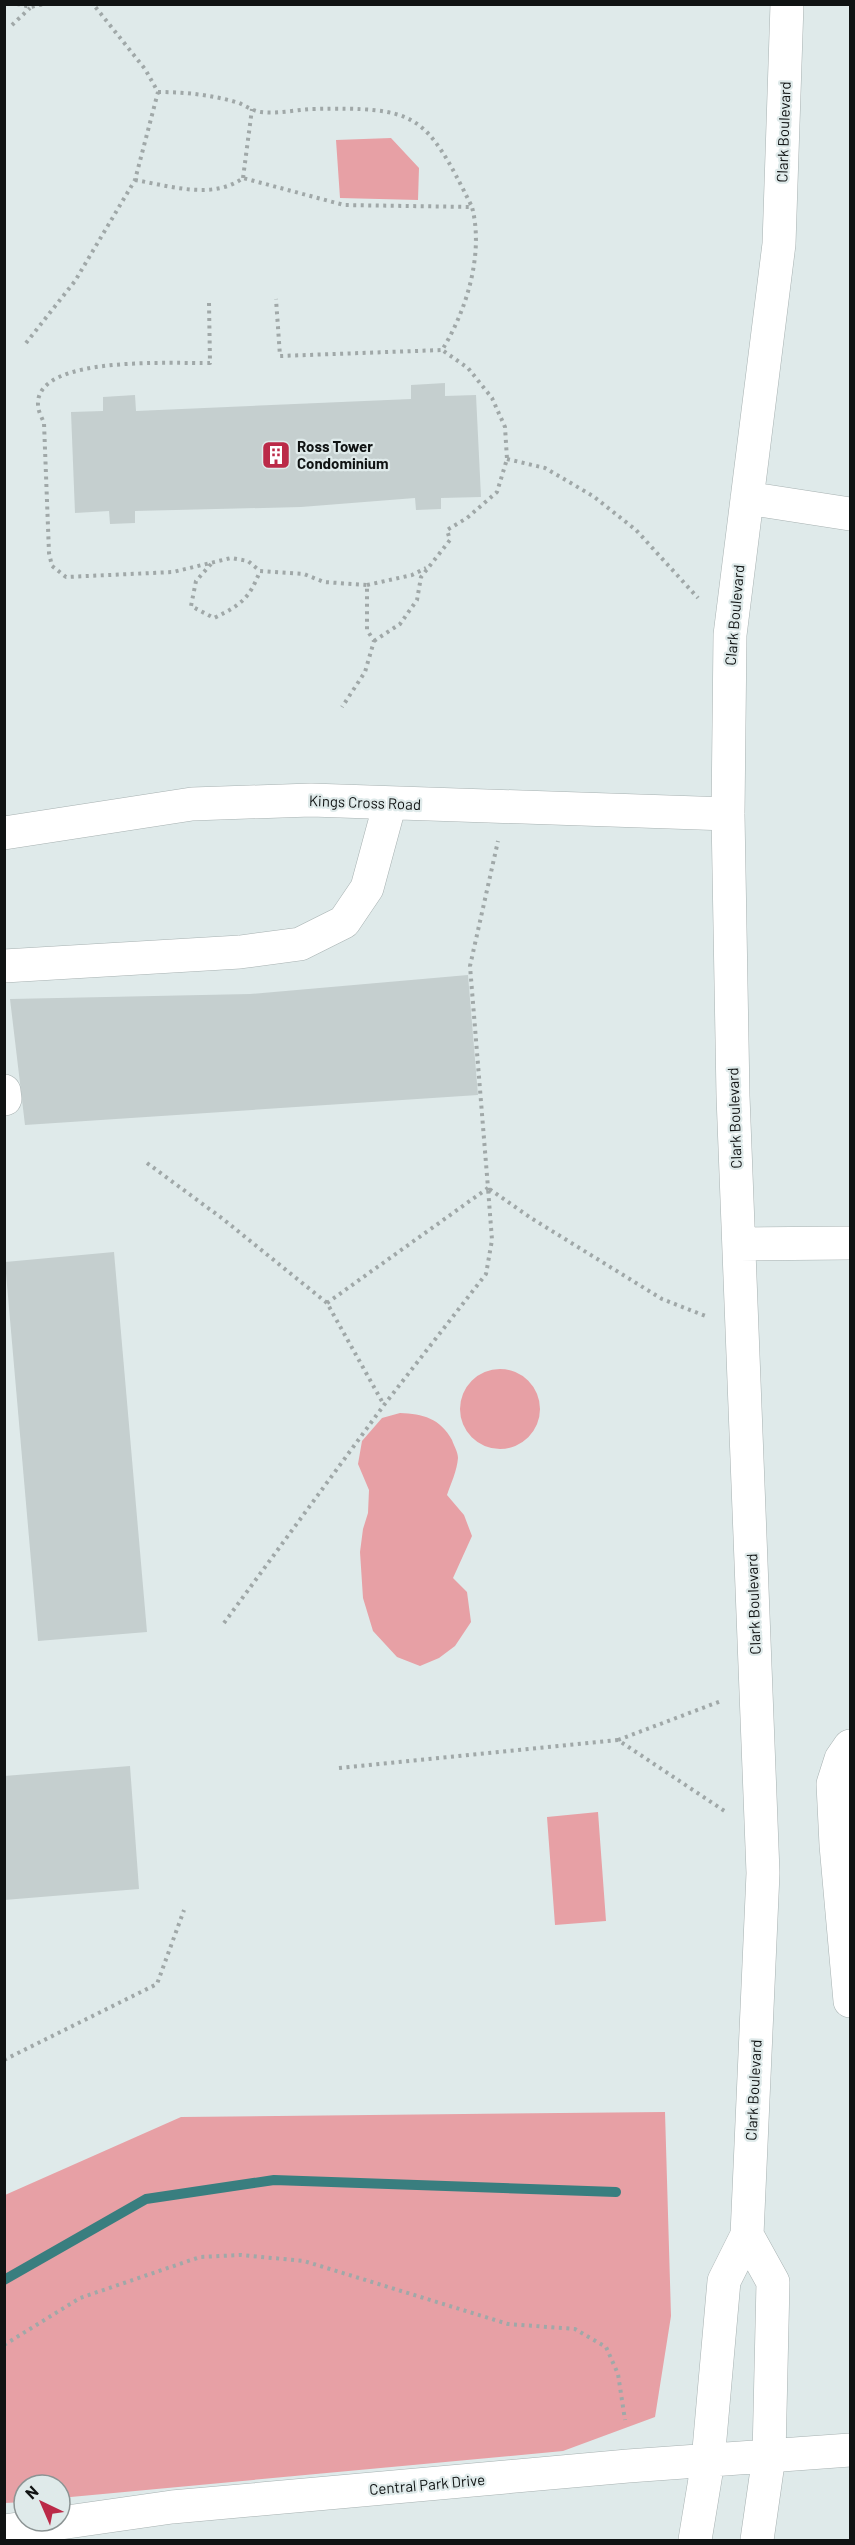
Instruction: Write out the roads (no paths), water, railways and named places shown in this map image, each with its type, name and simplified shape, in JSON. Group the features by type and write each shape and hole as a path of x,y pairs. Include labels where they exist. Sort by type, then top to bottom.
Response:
{"street":[{"name":"Clark Boulevard","path":"695,2541 708,2461 724,2281 747,2235 763,1873 733,1095 728,814 730,635 779,244 787,4"},
{"path":"747,498 850,514"},
{"name":"Kings Cross Road","path":"4,832 192,804 311,800 728,814"},
{"path":"4,966 240,952 300,944 344,922 367,888 390,803"},
{"path":"4,1091 5,1099"},
{"path":"740,1244 850,1243"},
{"path":"850,1746 841,1759 833,1784 850,2001"},
{"path":"747,2235 773,2282 769,2456 757,2541"},
{"name":"Central Park Drive","path":"4,2531 172,2507 627,2466 850,2450"}],"waterway":[{"path":"4,2280 146,2199 274,2180 616,2192"}],"place":[{"name":"Ross Tower Condominium","path":"276,455"}]}
